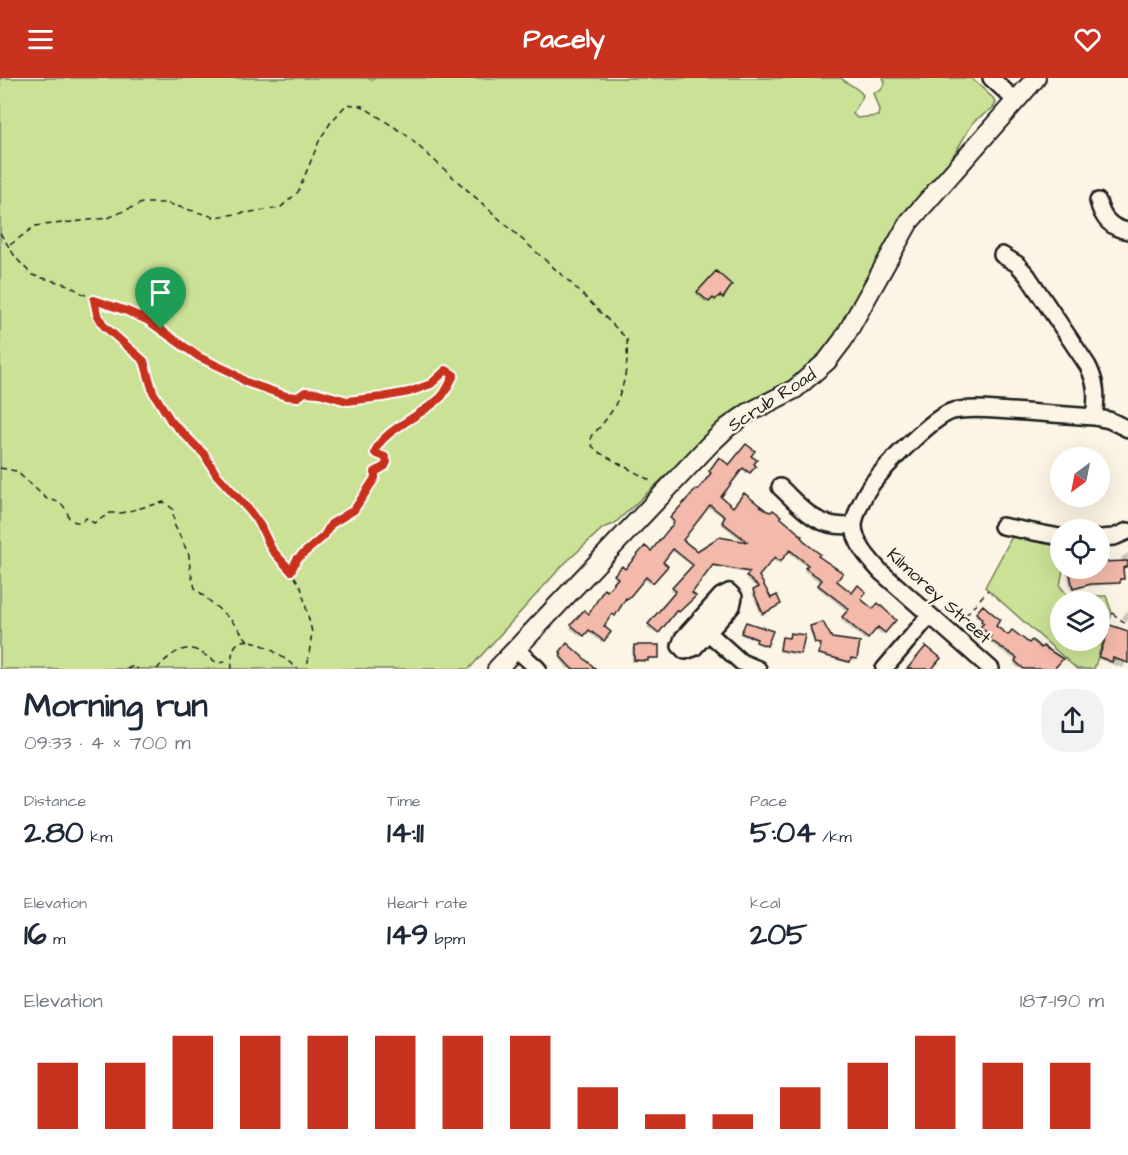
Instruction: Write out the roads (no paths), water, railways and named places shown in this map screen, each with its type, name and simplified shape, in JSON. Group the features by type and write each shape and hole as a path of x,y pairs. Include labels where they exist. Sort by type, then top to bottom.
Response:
{"main road":[{"name":"Scrub Road","path":"497,669 728,427 748,413 795,389 827,362 843,340 909,222 1036,78"}],"street":[{"path":"991,78 1016,101"},
{"path":"1098,201 1100,211 1107,221 1117,230 1128,231"},
{"path":"1002,255 1017,264 1027,275 1088,366 1095,380 1097,392 1094,417"},
{"path":"780,487 822,524 840,527 854,525 866,493 877,478 936,419 951,412 987,409 1094,417 1108,420 1128,429"},
{"name":"Kilmorey Street","path":"854,525 858,540 867,556 881,572 991,669"},
{"path":"1002,526 1050,535"},
{"path":"1110,537 1128,531"},
{"path":"884,669 930,615"},
{"path":"703,627 741,662 758,669"},
{"path":"516,649 538,669"}]}
